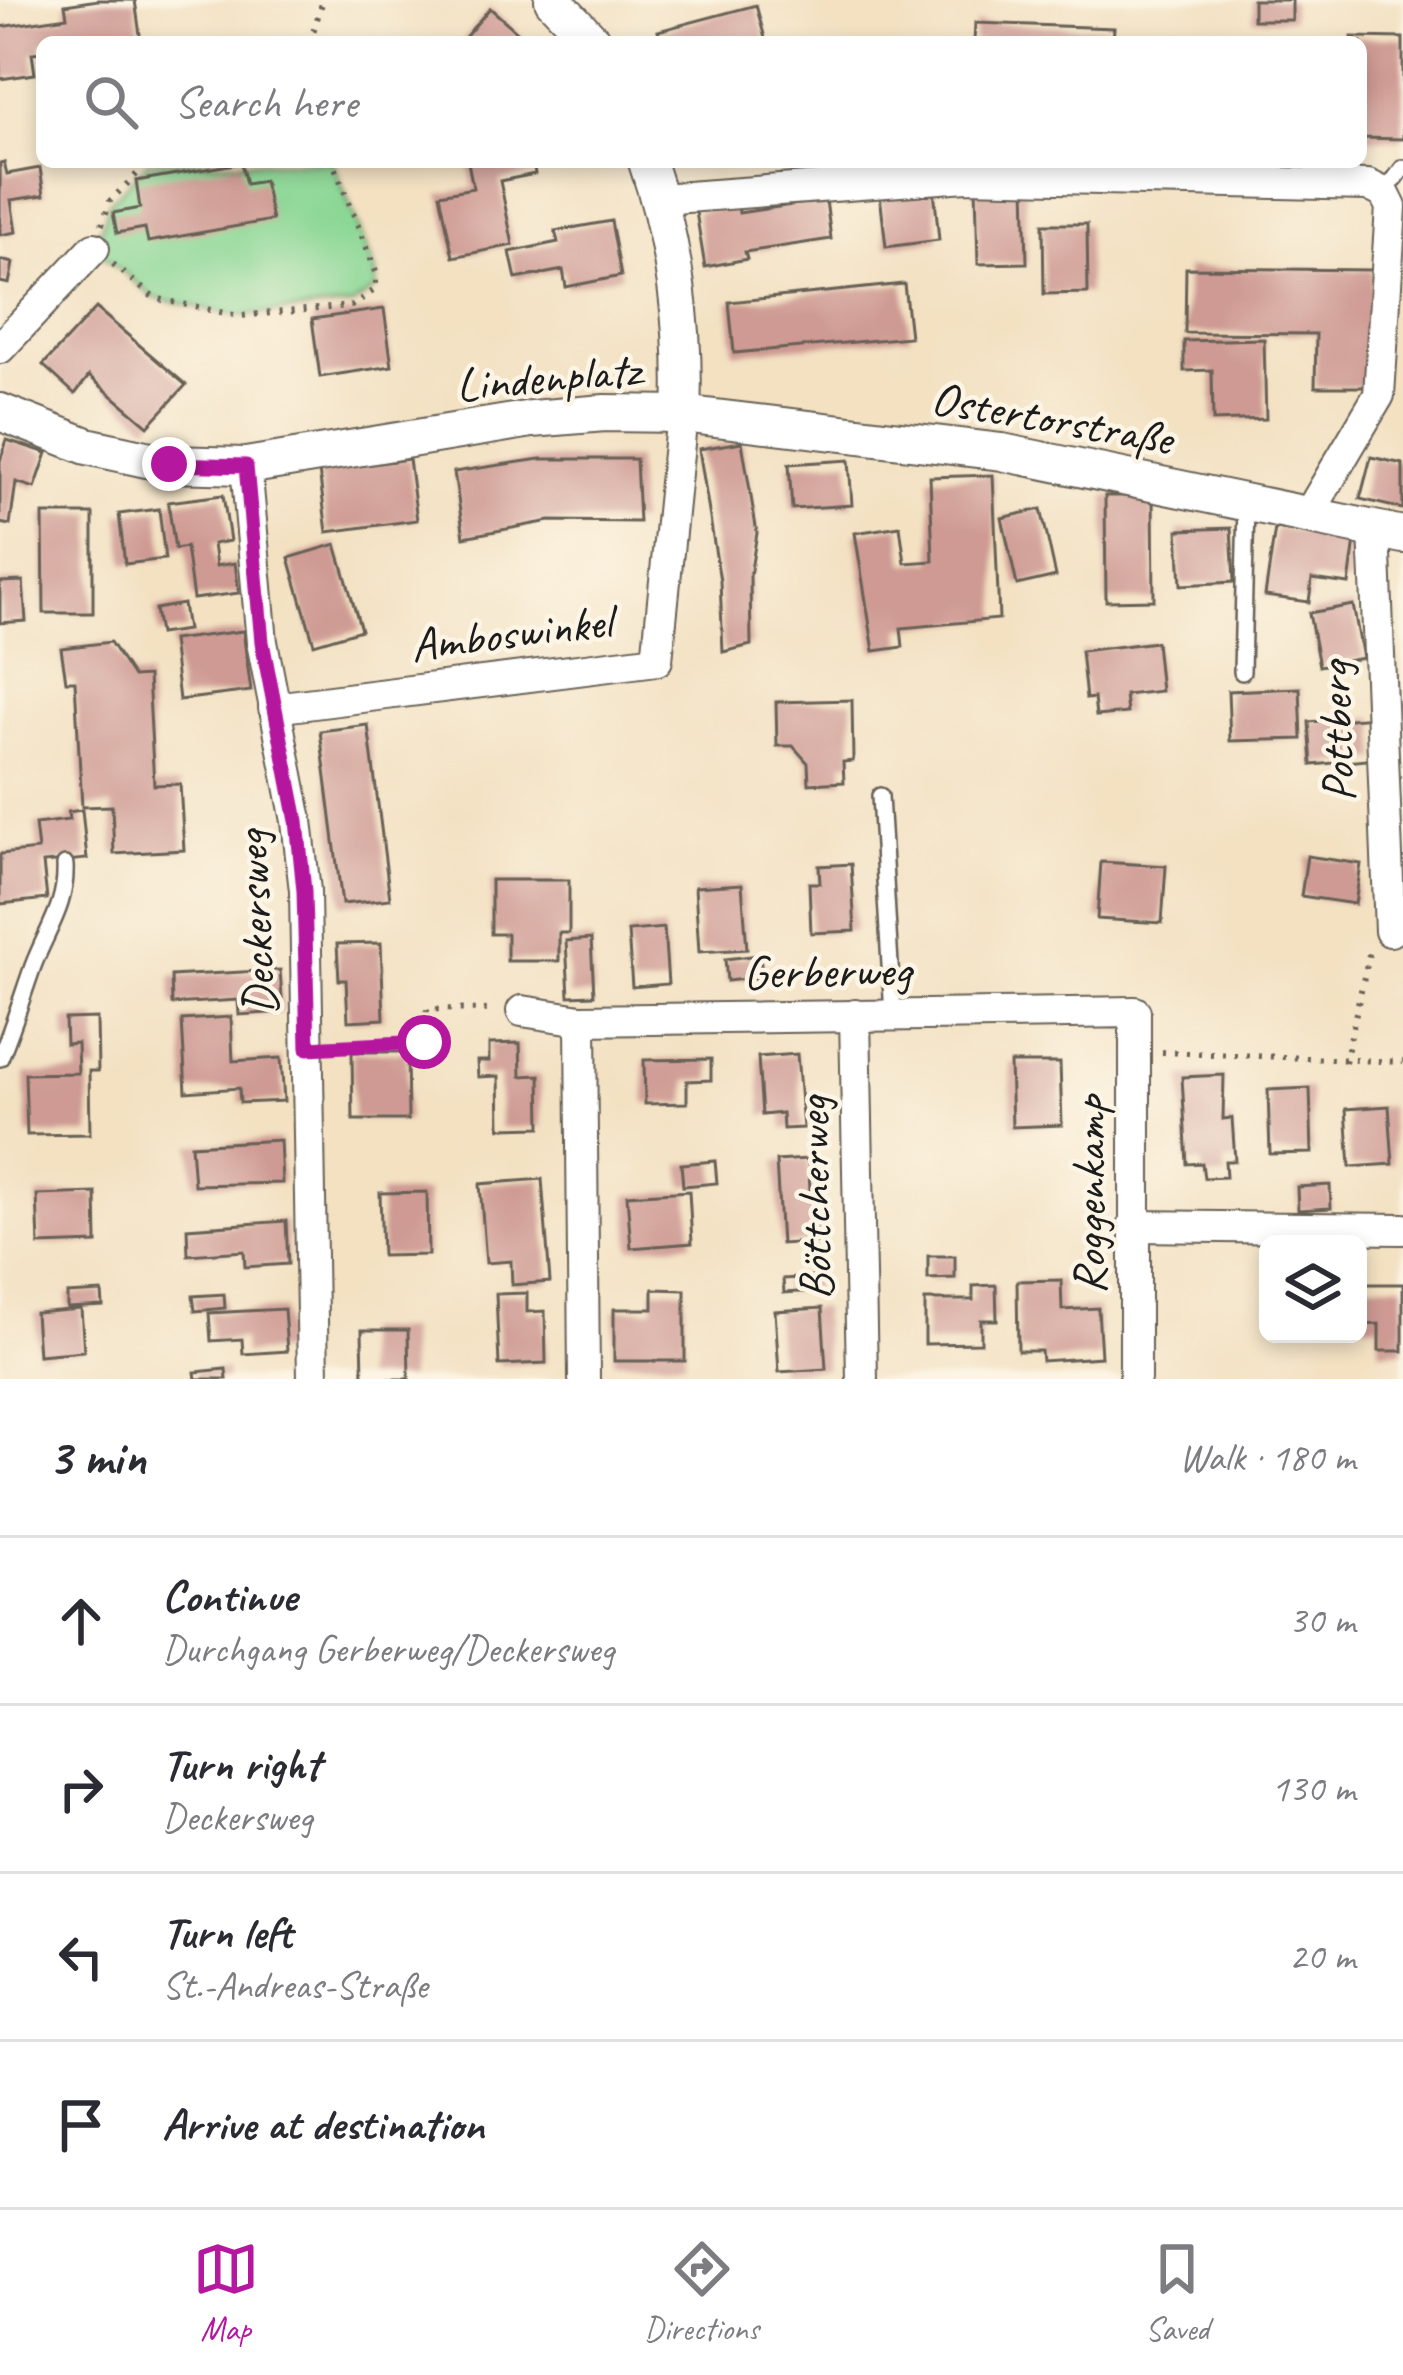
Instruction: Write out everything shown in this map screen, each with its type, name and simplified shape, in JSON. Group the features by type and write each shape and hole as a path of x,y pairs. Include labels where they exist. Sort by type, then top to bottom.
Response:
{"street":[{"path":"553,0 587,36"},
{"name":"Lindenplatz","path":"0,412 87,446 169,464 246,466 532,419 682,414 678,310 660,200 649,168"},
{"path":"660,200 967,176 1368,184 1384,193 1391,206 1379,395 1307,518"},
{"path":"0,348 94,248"},
{"name":"Ostertorstraße","path":"682,414 1002,452 1388,532"},
{"name":"Amboswinkel","path":"274,708 657,660 682,414"},
{"name":"Deckersweg","path":"246,466 262,642 297,821 304,891 313,1379"},
{"name":"Pottberg","path":"1388,532 1395,885 1390,932"},
{"name":"Gerberweg","path":"522,1011 581,1020 1135,1012"},
{"name":"Roggenkamp","path":"1135,1012 1136,1379"},
{"name":"Böttcherweg","path":"855,1015 862,1379"},
{"path":"581,1020 584,1379"},
{"path":"1133,1226 1403,1229"}],"lane":[{"path":"1384,193 1403,168"},
{"path":"1242,672 1246,504"},
{"path":"880,796 893,1016"},
{"path":"0,1058 66,892 65,865"}],"path":[{"path":"312,36 323,0"},
{"path":"143,168 110,201 94,248 154,298 239,316 351,306 376,289 376,272 335,168"},
{"path":"1345,1062 1370,948 1390,932"},
{"path":"308,1048 424,1042 427,1009 522,1011"},
{"path":"1135,1051 1403,1062"}],"green space":[{"path":"143,168 335,168 376,272 376,289 351,306 239,316 154,298 94,248 110,201"}],"building":[{"path":"135,0 140,36 36,36 35,74 0,79 0,27 67,17 65,5"},
{"path":"1253,0 1292,0 1292,20 1253,20"},
{"path":"756,5 764,36 659,36 658,31"},
{"path":"490,8 522,36 466,36"},
{"path":"975,23 1114,28 1113,36 974,36"},
{"path":"1367,37 1403,38 1403,139 1367,138"},
{"path":"4,162 7,174 40,168 44,195 11,200 16,232 0,235 0,163"},
{"path":"212,168 242,168 246,184 264,181 272,220 148,242 145,228 117,233 113,213 140,208 136,181"},
{"path":"469,168 534,168 535,174 500,181 513,245 453,257 440,194 473,188"},
{"path":"1221,168 1270,169 1221,171"},
{"path":"1025,185 1027,263 978,264 976,187"},
{"path":"934,189 939,240 886,247 880,195"},
{"path":"826,200 831,239 745,252 747,259 705,267 696,212 738,205 739,213"},
{"path":"611,221 621,276 566,287 563,270 516,279 510,252 558,242 555,231"},
{"path":"1043,224 1087,224 1088,293 1044,294"},
{"path":"0,260 13,263 9,284 0,282"},
{"path":"1186,268 1372,270 1371,387 1315,387 1316,334 1185,333"},
{"path":"904,284 910,337 734,353 729,302"},
{"path":"96,308 186,385 148,426 89,376 75,394 43,365"},
{"path":"384,309 392,366 320,377 312,319"},
{"path":"1264,339 1266,419 1213,421 1212,370 1184,371 1184,341"},
{"path":"7,440 47,453 35,488 16,482 10,525 0,523 0,461"},
{"path":"742,442 757,533 750,576 751,645 723,652 720,581 699,449"},
{"path":"1371,457 1403,464 1403,509 1360,499"},
{"path":"409,459 417,520 327,532 319,471"},
{"path":"540,459 636,459 639,522 550,521 464,537 454,472"},
{"path":"849,460 852,505 792,509 789,464"},
{"path":"993,475 999,619 901,628 903,647 874,651 855,533 900,526 905,563 933,561 930,477"},
{"path":"223,495 230,541 213,544 216,566 235,563 239,593 193,599 186,547 175,549 168,502"},
{"path":"1105,496 1153,496 1154,600 1106,601"},
{"path":"159,509 165,559 125,564 119,514"},
{"path":"1041,509 1056,576 1017,585 1002,518"},
{"path":"43,514 93,514 93,613 44,613"},
{"path":"1231,528 1234,582 1181,585 1178,530"},
{"path":"1275,528 1355,540 1349,584 1312,579 1309,602 1265,596"},
{"path":"336,544 361,630 314,644 289,558"},
{"path":"23,581 26,621 0,623 0,582"},
{"path":"183,604 187,630 159,634 155,609"},
{"path":"1353,605 1363,658 1319,666 1309,613"},
{"path":"243,631 251,691 179,700 172,640"},
{"path":"110,642 133,677 148,676 154,785 180,784 184,850 114,854 112,806 82,807 75,681 66,681 61,648"},
{"path":"1156,642 1161,691 1125,695 1127,713 1096,716 1094,698 1086,699 1081,651"},
{"path":"1300,688 1302,739 1230,741 1228,691"},
{"path":"852,700 853,761 843,762 844,782 809,784 808,763 793,746 777,746 776,702"},
{"path":"1375,717 1378,759 1312,765 1309,722"},
{"path":"368,725 390,899 342,904 320,731"},
{"path":"82,810 87,859 43,863 47,899 0,904 0,854 38,850 35,824 69,820 68,812"},
{"path":"1307,856 1361,864 1355,904 1301,896"},
{"path":"1101,862 1166,866 1162,923 1097,919"},
{"path":"851,864 855,931 811,933 809,883 820,883 819,866"},
{"path":"491,880 569,880 569,933 559,933 559,961 507,961 507,934 491,934"},
{"path":"742,884 747,949 699,952 695,887"},
{"path":"664,928 668,984 632,987 628,931"},
{"path":"591,939 594,995 569,996 566,941"},
{"path":"381,943 384,1019 348,1021 346,980 339,980 337,944"},
{"path":"760,955 762,977 727,981 725,959"},
{"path":"280,970 283,1012 239,1015 238,1000 172,1004 171,976"},
{"path":"231,1017 233,1061 281,1058 284,1101 240,1103 239,1088 186,1092 182,1020"},
{"path":"97,1018 98,1071 89,1071 90,1134 27,1135 25,1074 78,1073 77,1043 66,1044 65,1019"},
{"path":"520,1043 521,1076 540,1075 541,1127 500,1128 499,1076 478,1077 477,1061 489,1061 489,1044"},
{"path":"352,1052 407,1052 408,1120 353,1120"},
{"path":"797,1054 803,1128 783,1129 782,1113 762,1115 758,1057"},
{"path":"711,1059 711,1080 687,1081 687,1103 645,1104 644,1060"},
{"path":"1010,1063 1060,1063 1062,1125 1012,1127"},
{"path":"1224,1075 1223,1119 1232,1118 1235,1161 1225,1161 1226,1177 1204,1178 1202,1163 1187,1164 1182,1077"},
{"path":"1310,1088 1312,1153 1270,1154 1268,1090"},
{"path":"1389,1106 1393,1164 1350,1167 1346,1109"},
{"path":"280,1140 282,1183 194,1185 191,1145"},
{"path":"808,1159 810,1190 822,1189 825,1241 781,1244 776,1161"},
{"path":"715,1161 717,1183 683,1186 681,1164"},
{"path":"542,1179 550,1282 512,1285 511,1261 486,1263 480,1184"},
{"path":"1330,1185 1331,1208 1298,1210 1297,1187"},
{"path":"689,1191 692,1243 631,1248 627,1195"},
{"path":"427,1192 428,1255 382,1256 380,1193"},
{"path":"96,1193 97,1243 39,1245 37,1195"},
{"path":"286,1221 288,1264 245,1267 244,1251 188,1255 187,1228"},
{"path":"928,1256 955,1256 955,1278 928,1279"},
{"path":"814,1277 814,1291 784,1293 783,1279"},
{"path":"1061,1280 1062,1310 1098,1308 1101,1357 1042,1361 1041,1351 1018,1351 1017,1281"},
{"path":"1367,1284 1403,1284 1403,1351 1379,1351 1379,1324 1367,1325"},
{"path":"996,1285 997,1320 981,1320 981,1343 925,1344 925,1300 973,1300 973,1286"},
{"path":"653,1289 685,1290 685,1361 614,1361 614,1309 653,1309"},
{"path":"102,1292 103,1306 67,1308 67,1294"},
{"path":"527,1293 527,1312 545,1311 546,1363 499,1365 496,1294"},
{"path":"224,1294 225,1308 195,1311 193,1296"},
{"path":"822,1308 826,1369 779,1372 775,1311"},
{"path":"81,1309 84,1351 38,1355 35,1313"},
{"path":"284,1309 287,1351 243,1354 242,1339 211,1341 209,1313"},
{"path":"362,1330 408,1330 409,1379 363,1379"},
{"path":"226,1369 227,1379 196,1379 195,1372"}],"route":[{"path":"169,464 246,466 262,642 297,821 304,891 308,1048 424,1042"}]}
